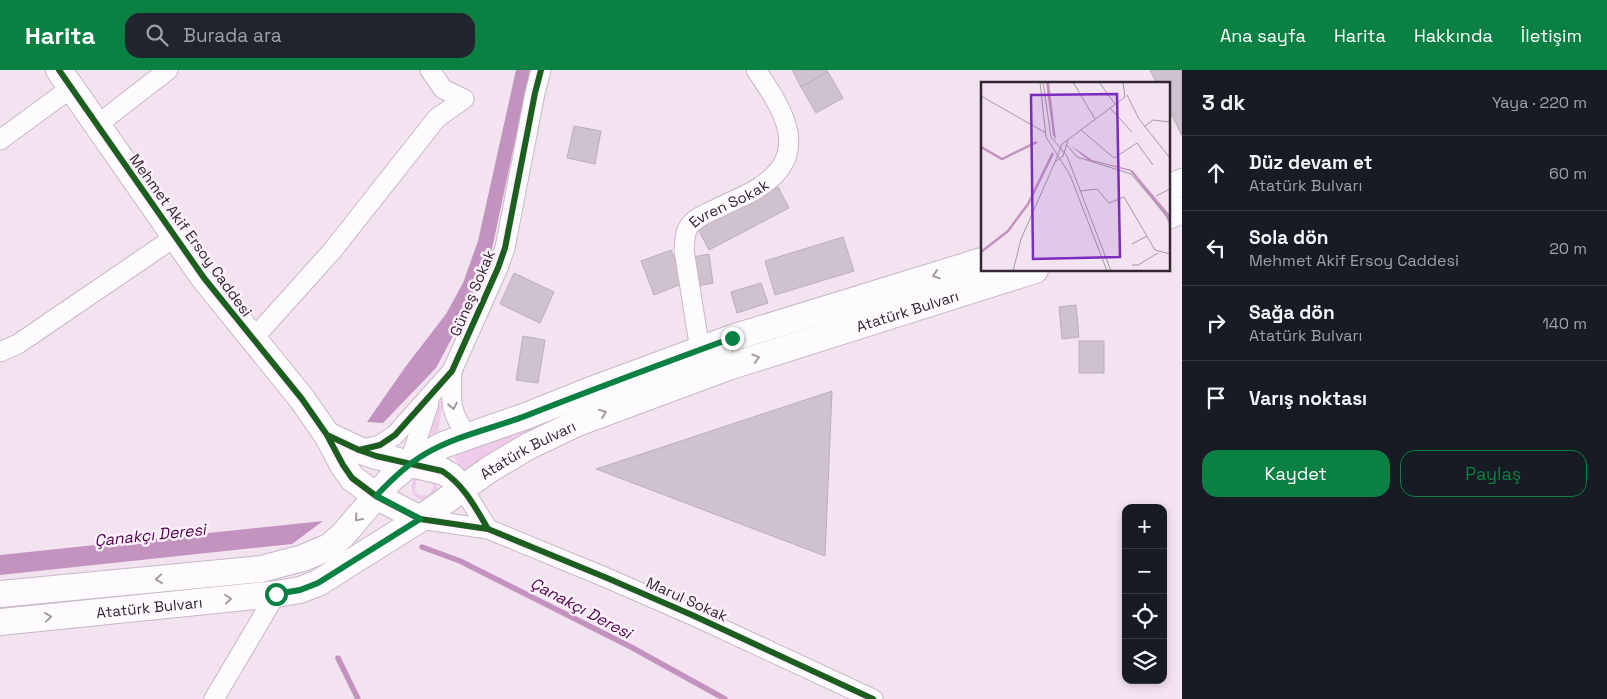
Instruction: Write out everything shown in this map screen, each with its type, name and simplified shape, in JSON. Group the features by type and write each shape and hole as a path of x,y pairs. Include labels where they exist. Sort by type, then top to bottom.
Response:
{"main road":[{"name":"Mehmet Akif Ersoy Caddesi","path":"65,79 204,278 302,399 327,435 352,478 376,496 420,519"},
{"path":"1170,187 1182,182"},
{"path":"1170,215 1182,210"},
{"name":"Atatürk Bulvarı","path":"0,594 261,569 303,558 329,547 342,536 390,480 409,464 443,445 732,338 981,261"},
{"name":"Atatürk Bulvarı","path":"0,622 300,590 318,583 420,519 490,469 529,446 577,423 728,367 1032,271"},
{"path":"327,435 359,450 442,471 451,476 463,489"}],"street":[{"path":"97,125 168,70"},
{"path":"253,339 332,251 437,118 464,99 443,89 430,70"},
{"name":"Güneş Sokak","path":"359,450 380,444 395,435 452,371 505,248 535,93 542,70"},
{"name":"Evren Sokak","path":"700,350 684,250 688,227 698,218 761,187 776,174 785,160 788,148 789,133 786,122 756,70"},
{"path":"0,140 65,79"},
{"path":"0,352 18,344 175,237"},
{"name":"Güneş Sokak","path":"452,371 451,402 458,423 468,436"},
{"name":"Güneş Sokak","path":"409,464 431,395"},
{"path":"463,489 488,529"},
{"name":"Marul Sokak","path":"420,519 488,529 692,614 873,699"},
{"path":"214,699 276,594"}],"shaded area":[{"path":"516,70 530,70 492,249 477,291 436,368 383,423 367,422 406,366 446,314 463,283 478,241"},
{"path":"960,278 465,472 454,457 553,416 733,350"},
{"path":"444,395 438,432 423,437"},
{"path":"423,473 434,478 437,489 432,498 422,500 414,496 411,487 414,477","holes":["421,478 429,480 433,485 432,491 428,495 419,495 415,491 416,482"]},
{"name":"Çanakçı Deresi","path":"323,521 292,544 0,575 0,555"}],"building":[{"path":"792,70 827,70 828,72 801,87"},
{"path":"1150,70 1182,70 1182,136 1170,111 1170,82 1156,82"},
{"path":"828,72 843,98 816,113 801,87"},
{"path":"574,126 601,131 595,164 567,158"},
{"path":"778,187 789,208 709,250 698,229"},
{"path":"843,237 854,271 775,295 765,261"},
{"path":"671,250 684,283 654,295 641,261"},
{"path":"709,254 713,283 697,286 693,257"},
{"path":"514,273 554,292 540,323 500,304"},
{"path":"761,283 768,303 737,313 731,292"},
{"path":"1076,305 1079,337 1062,339 1059,307"},
{"path":"523,336 545,340 538,383 516,380"},
{"path":"1079,341 1104,341 1104,373 1079,373"},
{"path":"832,391 825,556 596,469"}],"waterway":[{"name":"Çanakçı Deresi","path":"422,547 460,561 631,647 725,699"},
{"path":"338,658 358,699"}],"cycle path":[{"path":"59,70 204,278 302,399 327,435 352,478 376,496 420,519 488,529 463,490 442,471 376,456 327,435"},
{"path":"359,450 380,445 395,435 452,371 505,248 541,70"},
{"path":"488,529 692,615 873,699"}],"route":[{"path":"276,594 300,590 318,583 420,519 376,496 390,480 409,464 425,454 443,445 526,416 732,338"}]}
